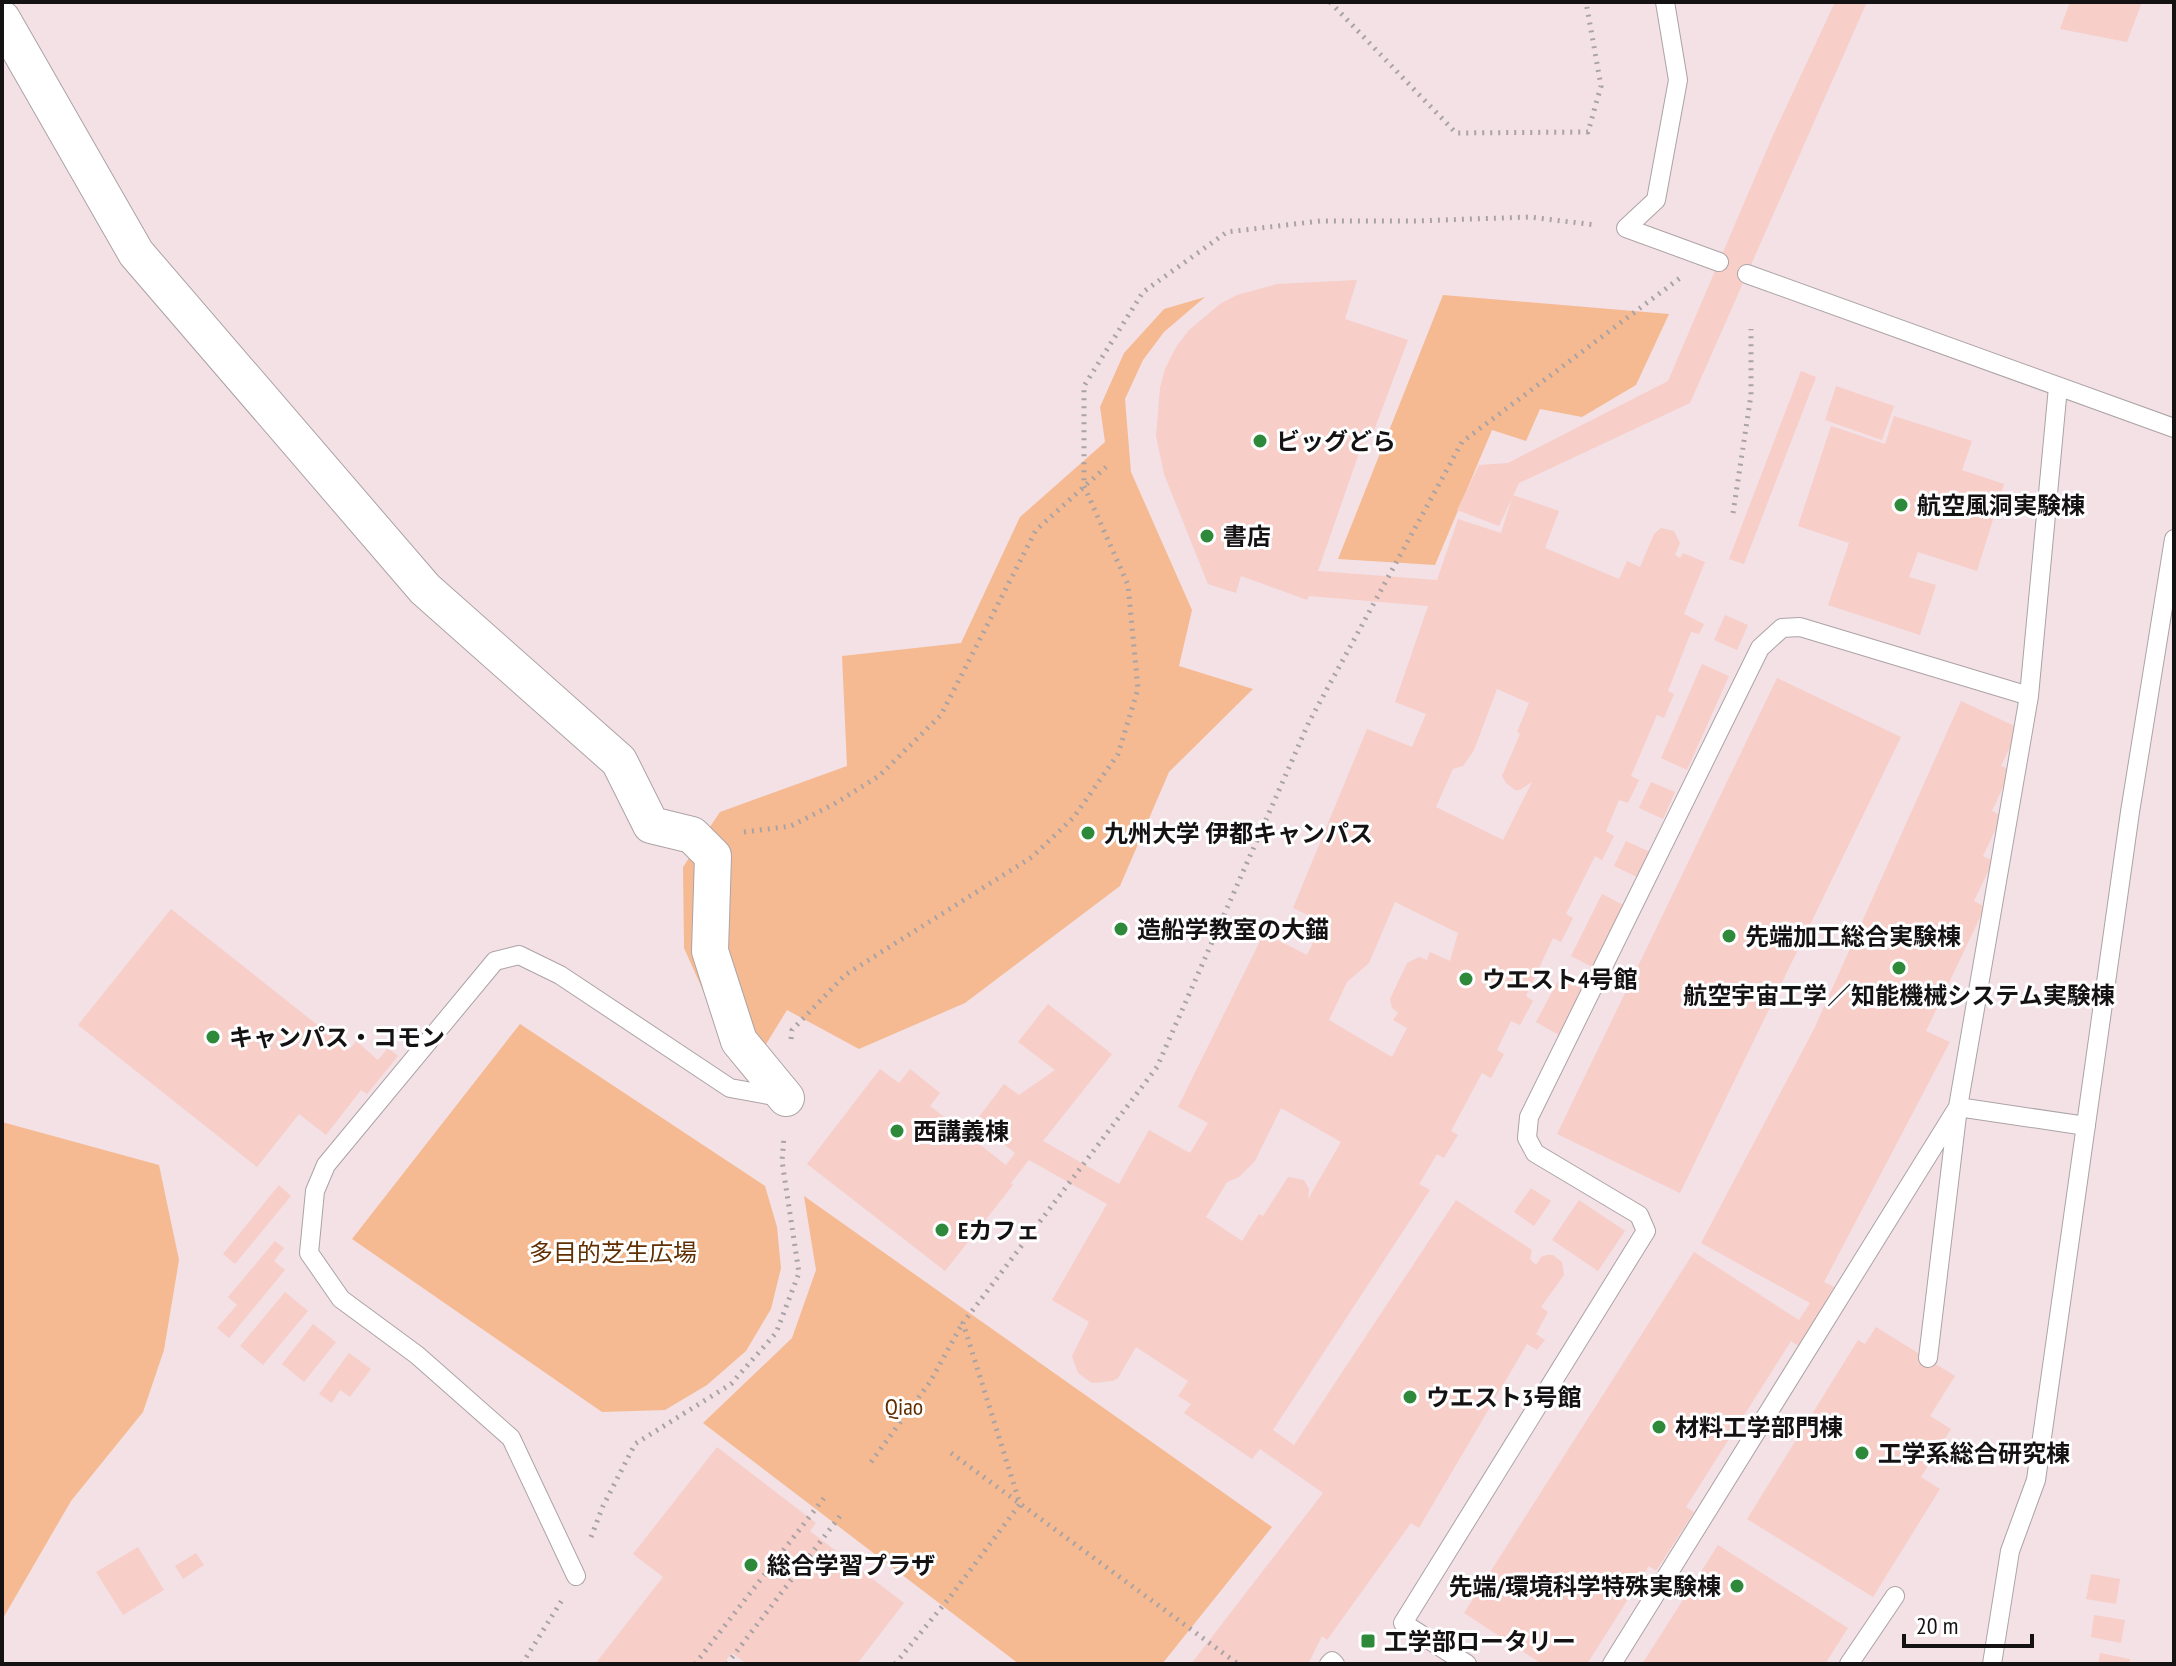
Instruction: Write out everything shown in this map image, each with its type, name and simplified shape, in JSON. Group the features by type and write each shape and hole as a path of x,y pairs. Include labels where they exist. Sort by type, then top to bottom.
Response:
{"street":[{"path":"2,19 136,253 425,589 619,761 651,825 692,835 713,856 710,951 739,1041 786,1098"}],"lane":[{"path":"1665,2 1678,80 1656,200 1626,228 1713,260"},
{"path":"1747,274 2174,428"},
{"path":"1928,1358 1958,1107 2029,696 2058,387"},
{"path":"1992,1664 2010,1551 2036,1480 2130,812 2174,539"},
{"path":"1467,1664 1403,1623 1646,1231 1639,1215 1535,1153 1527,1138 1529,1117 1760,648 1782,628 1800,627 2029,696"},
{"path":"576,1576 511,1438 417,1355 341,1299 309,1253 315,1191 326,1165 495,961 519,955 560,975 730,1088 786,1098"},
{"path":"1958,1107 2086,1126"},
{"path":"1612,1664 1958,1107"},
{"path":"1849,1664 1895,1596"},
{"path":"1329,1664 1332,1661 1335,1664"}],"path":[{"path":"1330,2 1456,133 1470,133 1588,132 1601,86 1586,2"},
{"path":"522,1664 576,1576 603,1506 635,1444 731,1384 776,1333 799,1273 782,1161 792,1030 845,975 1032,857 1074,817 1118,754 1138,689 1128,585 1084,486 1084,386 1143,292 1227,232 1320,221 1530,217 1626,228"},
{"path":"871,1462 930,1382 963,1323 1157,1067 1309,722 1462,442 1713,260"},
{"path":"1733,513 1751,395 1751,329"},
{"path":"692,835 713,837 791,826 879,776 941,715 1036,530 1106,467"},
{"path":"963,1323 1020,1504"},
{"path":"951,1453 1238,1664"},
{"path":"695,1664 824,1498"},
{"path":"895,1664 1020,1504"},
{"path":"727,1664 840,1516"}],"shaded area":[{"name":"九州大学 伊都キャンパス","path":"2,2 2174,2 2174,1664 2,1664"}],"green space":[{"path":"1443,295 1669,314 1636,385 1582,417 1540,409 1526,441 1492,430 1435,565 1338,559"},
{"path":"1205,297 1164,332 1143,360 1125,399 1131,472 1192,610 1179,666 1253,689 1169,772 1120,886 965,1003 859,1049 787,1010 746,1077 684,948 683,867 720,812 847,766 842,656 961,643 1020,517 1105,442 1100,407 1124,353 1164,309"},
{"name":"多目的芝生広場","path":"520,1024 765,1186 777,1227 781,1268 771,1309 746,1351 707,1385 665,1410 602,1412 352,1239"},
{"path":"2,1122 159,1165 179,1260 164,1350 143,1412 71,1501 2,1620"},
{"name":"Qiao","path":"804,1196 1272,1527 1162,1664 1019,1664 703,1423 792,1338 816,1270"}],"building":[{"path":"1835,2 1867,2 1690,403 1519,483 1499,526 1457,510 1479,465 1508,463 1668,381 1774,133"},
{"path":"2070,2 2142,2 2127,42 2060,29"},
{"path":"1357,280 1345,319 1408,340 1373,433 1367,430 1318,571 1437,580 1458,519 1501,533 1513,495 1559,511 1545,548 1619,579 1627,561 1640,567 1654,534 1661,528 1674,531 1680,543 1675,555 1680,558 1683,553 1705,562 1684,614 1704,624 1699,634 1691,632 1668,691 1674,694 1664,718 1657,715 1631,776 1639,780 1628,803 1619,800 1606,831 1614,836 1602,860 1595,856 1566,914 1573,918 1561,942 1553,938 1526,996 1533,1001 1520,1025 1511,1021 1497,1050 1504,1054 1491,1078 1482,1073 1451,1131 1458,1135 1444,1158 1437,1154 1419,1184 1430,1190 1273,1430 1294,1445 1456,1200 1532,1250 1530,1259 1536,1265 1541,1257 1547,1255 1553,1255 1562,1262 1564,1275 1541,1307 1548,1312 1536,1334 1545,1340 1537,1350 1527,1344 1419,1528 1411,1523 1327,1640 1322,1636 1308,1664 1191,1664 1323,1493 1260,1449 1252,1459 1184,1413 1191,1404 1178,1396 1188,1381 1136,1347 1118,1378 1113,1381 1092,1383 1078,1373 1072,1356 1089,1322 1052,1300 1107,1204 1029,1160 945,1271 807,1164 880,1069 899,1083 910,1069 940,1093 930,1106 1006,1165 1015,1153 975,1122 1004,1084 1019,1095 1055,1070 1018,1042 1048,1004 1112,1054 1043,1141 1119,1184 1149,1130 1190,1153 1208,1123 1178,1107 1264,933 1307,955 1323,922 1293,908 1367,729 1412,747 1426,714 1395,702 1428,606 1309,596 1307,600 1241,576 1236,593 1208,584 1164,474 1156,436 1160,388 1176,347 1189,330 1220,304 1237,295 1277,284","holes":["1497,689 1529,703 1502,776 1515,790 1532,782 1503,840 1436,807 1453,769 1463,766 1474,750","1395,902 1458,933 1450,961 1430,952 1427,960 1419,957 1407,963 1390,999 1392,1008 1398,1013 1393,1020 1407,1028 1392,1057 1329,1020 1347,982 1369,963","1281,1108 1341,1142 1308,1199 1309,1189 1304,1180 1288,1177 1263,1216 1259,1214 1242,1241 1206,1217 1227,1182 1239,1177 1255,1161"]},
{"path":"1801,371 1816,377 1744,564 1729,559"},
{"path":"1836,386 1894,406 1882,440 1825,420"},
{"name":"航空風洞実験棟","path":"1894,416 1972,441 1962,470 2004,484 1977,571 1918,552 1909,577 1936,585 1920,635 1828,605 1849,543 1798,526 1831,426 1885,444"},
{"path":"1725,615 1748,625 1737,650 1714,640"},
{"path":"1702,664 1729,676 1687,770 1661,758"},
{"name":"先端加工総合実験棟","path":"1777,678 1901,737 1680,1193 1557,1134"},
{"path":"1961,701 2019,728 2001,766 2011,770 1992,811 2002,816 1983,856 1993,861 1974,901 1985,907 1926,1031 1950,1042 1824,1282 1834,1287 1817,1319 1799,1346 1791,1341 1686,1507 1694,1512 1656,1571 1649,1566 1587,1664 1542,1664 1464,1613 1694,1252 1799,1320 1810,1303 1701,1243 1814,1029"},
{"path":"1651,782 1675,792 1663,819 1639,808"},
{"path":"1626,841 1650,852 1637,877 1614,866"},
{"path":"1602,894 1625,906 1594,968 1571,956"},
{"name":"キャンパス・コモン","path":"171,909 349,1050 356,1041 378,1060 388,1048 398,1056 367,1094 361,1090 326,1135 299,1114 257,1167 78,1025"},
{"path":"1561,975 1585,988 1559,1035 1536,1022"},
{"path":"279,1185 291,1196 235,1264 223,1254"},
{"path":"1531,1188 1551,1201 1534,1226 1514,1212"},
{"path":"1579,1200 1625,1231 1598,1271 1552,1240"},
{"path":"275,1241 284,1248 274,1261 285,1270 229,1338 217,1328 237,1305 228,1297"},
{"path":"285,1292 308,1311 263,1365 240,1346"},
{"path":"313,1324 336,1342 304,1382 282,1364"},
{"name":"工学系総合研究棟","path":"1876,1327 1955,1376 1930,1416 1951,1429 1921,1477 1940,1489 1873,1597 1747,1519 1858,1340 1865,1344"},
{"path":"349,1353 371,1369 350,1397 340,1390 332,1403 319,1394"},
{"name":"総合学習プラザ","path":"717,1447 816,1523 810,1531 904,1603 857,1664 747,1664 732,1653 723,1664 595,1664 663,1577 633,1554"},
{"name":"先端/環境科学特殊実験棟","path":"1718,1545 1848,1628 1825,1664 1642,1664"},
{"path":"138,1547 164,1590 123,1615 96,1572"},
{"path":"196,1553 204,1565 183,1579 175,1566"},
{"path":"2091,1574 2120,1579 2116,1604 2086,1599"},
{"path":"2094,1615 2125,1620 2121,1643 2091,1637"},
{"path":"2100,1653 2130,1659 2129,1664 2098,1664"}],"place":[{"name":"ビッグどら","path":"1260,441"},
{"name":"航空風洞実験棟","path":"1901,505"},
{"name":"書店","path":"1207,536"},
{"name":"九州大学 伊都キャンパス","path":"1088,833"},
{"name":"造船学教室の大錨","path":"1121,929"},
{"name":"先端加工総合実験棟","path":"1729,936"},
{"name":"航空宇宙工学／知能機械システム実験棟","path":"1899,968"},
{"name":"ウエスト4号館","path":"1466,979"},
{"name":"キャンパス・コモン","path":"213,1037"},
{"name":"西講義棟","path":"897,1131"},
{"name":"Eカフェ","path":"942,1230"},
{"name":"ウエスト3号館","path":"1410,1397"},
{"name":"材料工学部門棟","path":"1659,1427"},
{"name":"工学系総合研究棟","path":"1862,1453"},
{"name":"総合学習プラザ","path":"751,1565"},
{"name":"先端/環境科学特殊実験棟","path":"1737,1586"},
{"name":"工学部ロータリー","path":"1368,1641"}]}
